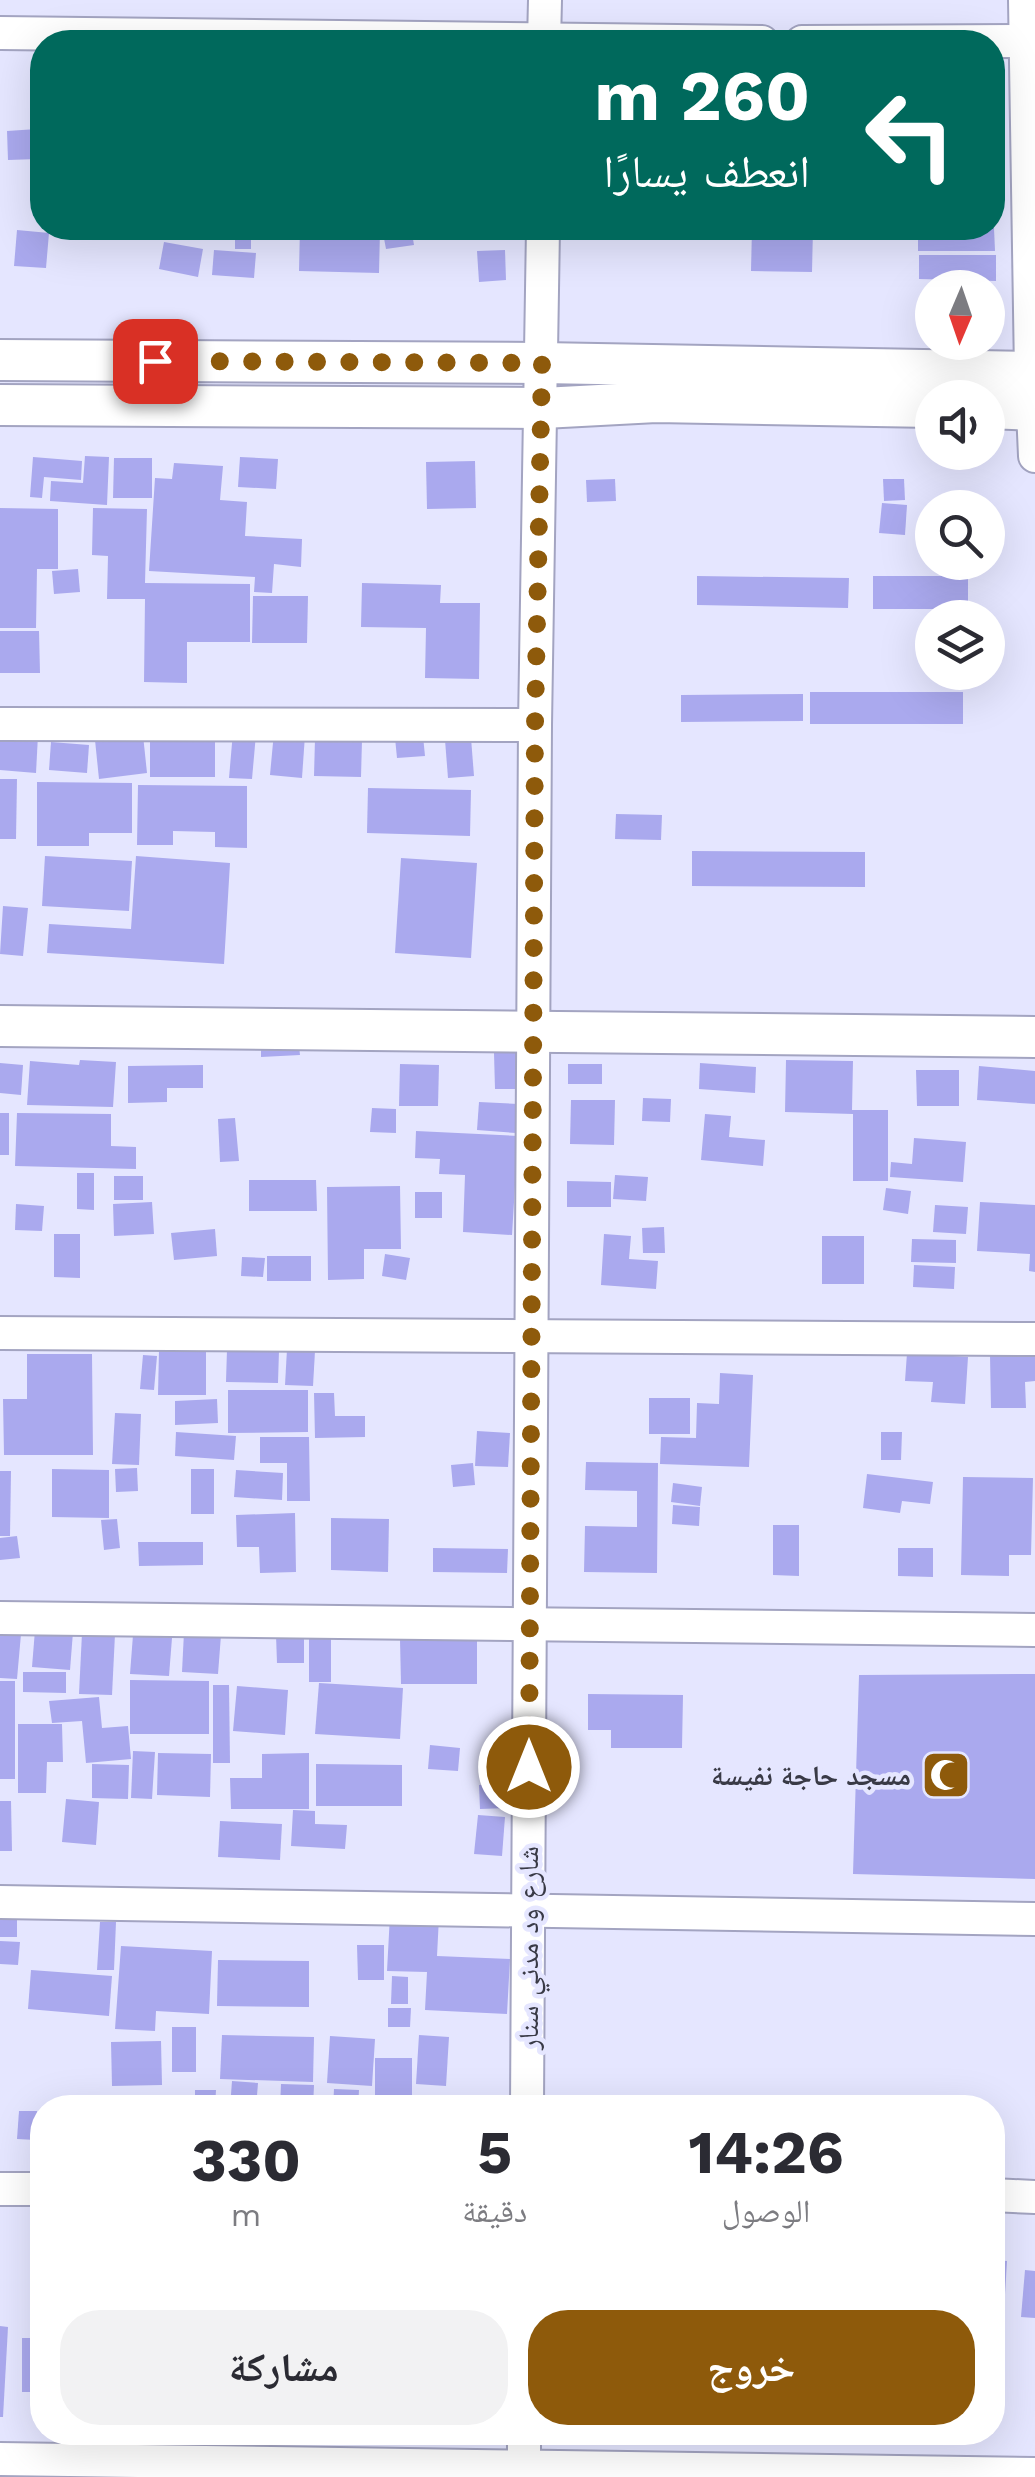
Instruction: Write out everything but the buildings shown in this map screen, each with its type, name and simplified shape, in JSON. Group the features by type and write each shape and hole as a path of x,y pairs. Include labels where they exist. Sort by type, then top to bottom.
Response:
{"street":[{"path":"544,0 544,30"},
{"path":"1025,0 1030,41 1035,456"},
{"path":"0,33 30,33"},
{"path":"1005,41 1030,41"},
{"name":"شارع ود مدني سنار","path":"527,2095 535,725 543,240"},
{"path":"0,360 542,363 1033,391"},
{"path":"1005,402 1033,391"},
{"path":"0,405 543,408 656,402 915,407"},
{"path":"0,724 535,725"},
{"path":"0,1026 1035,1036"},
{"path":"0,1333 1035,1338"},
{"path":"0,1618 1035,1630"},
{"path":"0,1902 1035,1919"},
{"path":"0,2189 30,2189"},
{"path":"1005,2196 1035,2197"},
{"path":"524,2445 524,2472"},
{"path":"0,2459 524,2472 1035,2474"}],"place":[{"name":"مسجد حاجة نفيسة","path":"946,1775"}],"route":[{"path":"155,361 542,363 535,725 529,1767"}]}
